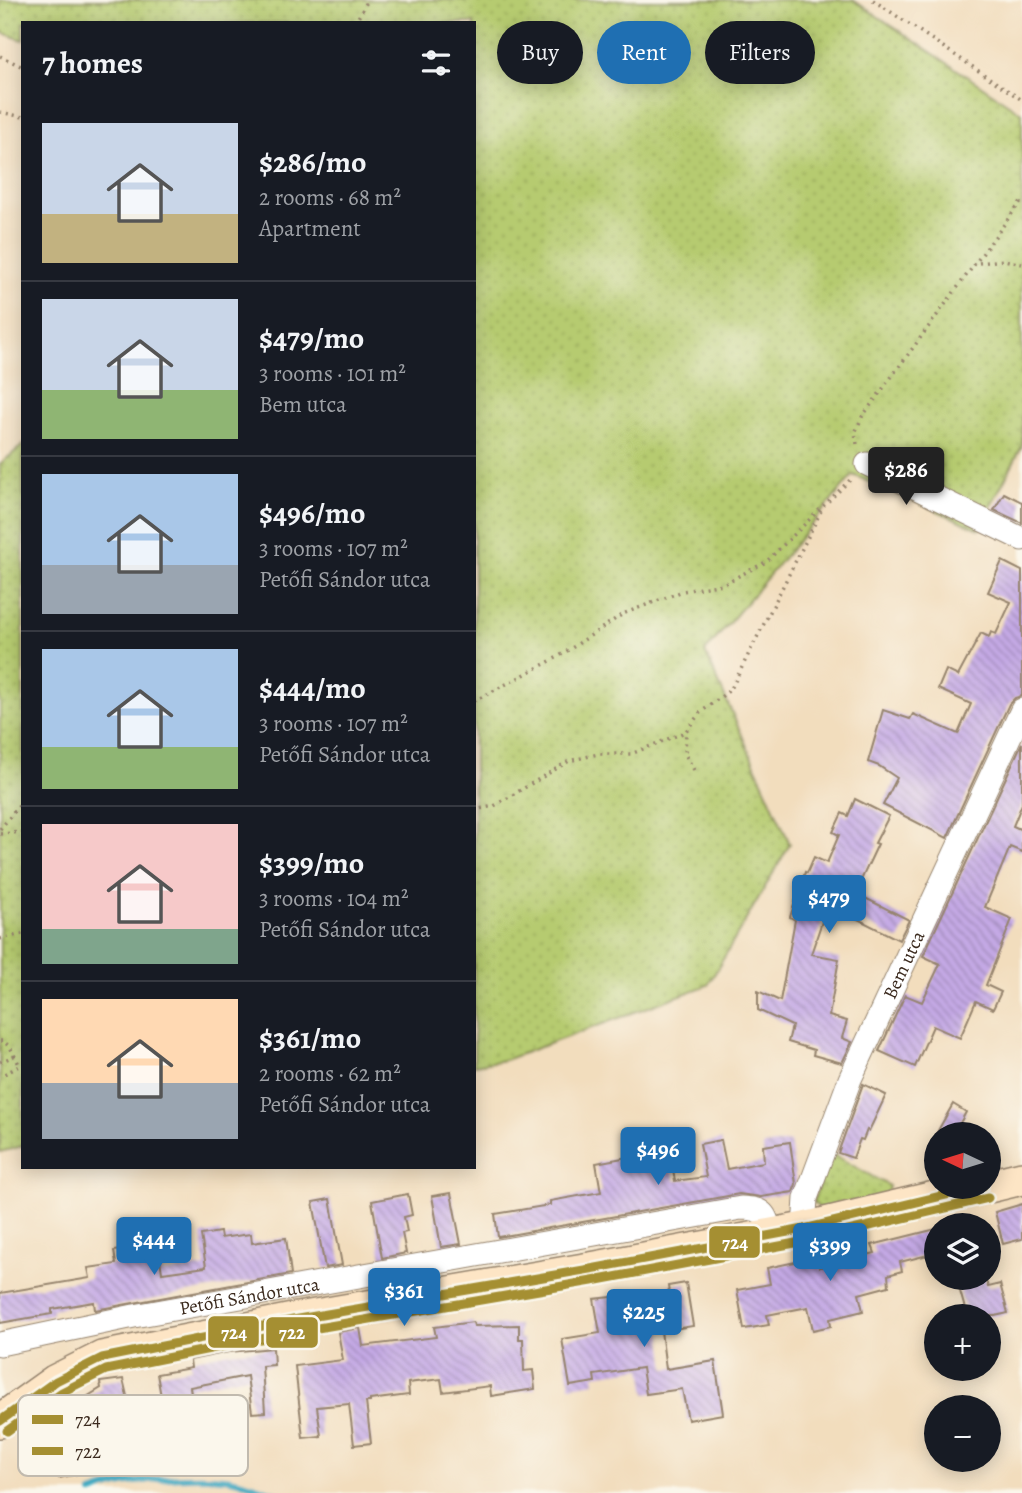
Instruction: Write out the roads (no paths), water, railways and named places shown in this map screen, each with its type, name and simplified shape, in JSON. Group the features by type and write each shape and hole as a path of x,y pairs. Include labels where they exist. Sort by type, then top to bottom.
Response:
{"main road":[{"name":"Petőfi Sándor utca","path":"1001,1183 1022,1178"},
{"name":"Petőfi Sándor utca","path":"36,1395 56,1381 102,1359 298,1319 804,1229 932,1199"},
{"name":"Petőfi Sándor utca","path":"0,1421 18,1408"}],"street":[{"path":"867,464 1022,539"},
{"name":"Bem utca","path":"804,1229 806,1198 850,1079 1022,710"},
{"name":"Petőfi Sándor utca","path":"0,1344 134,1316 741,1208 758,1208 766,1216 771,1235"}],"waterway":[{"path":"92,1493 139,1481 192,1477 229,1479 276,1493"}]}
